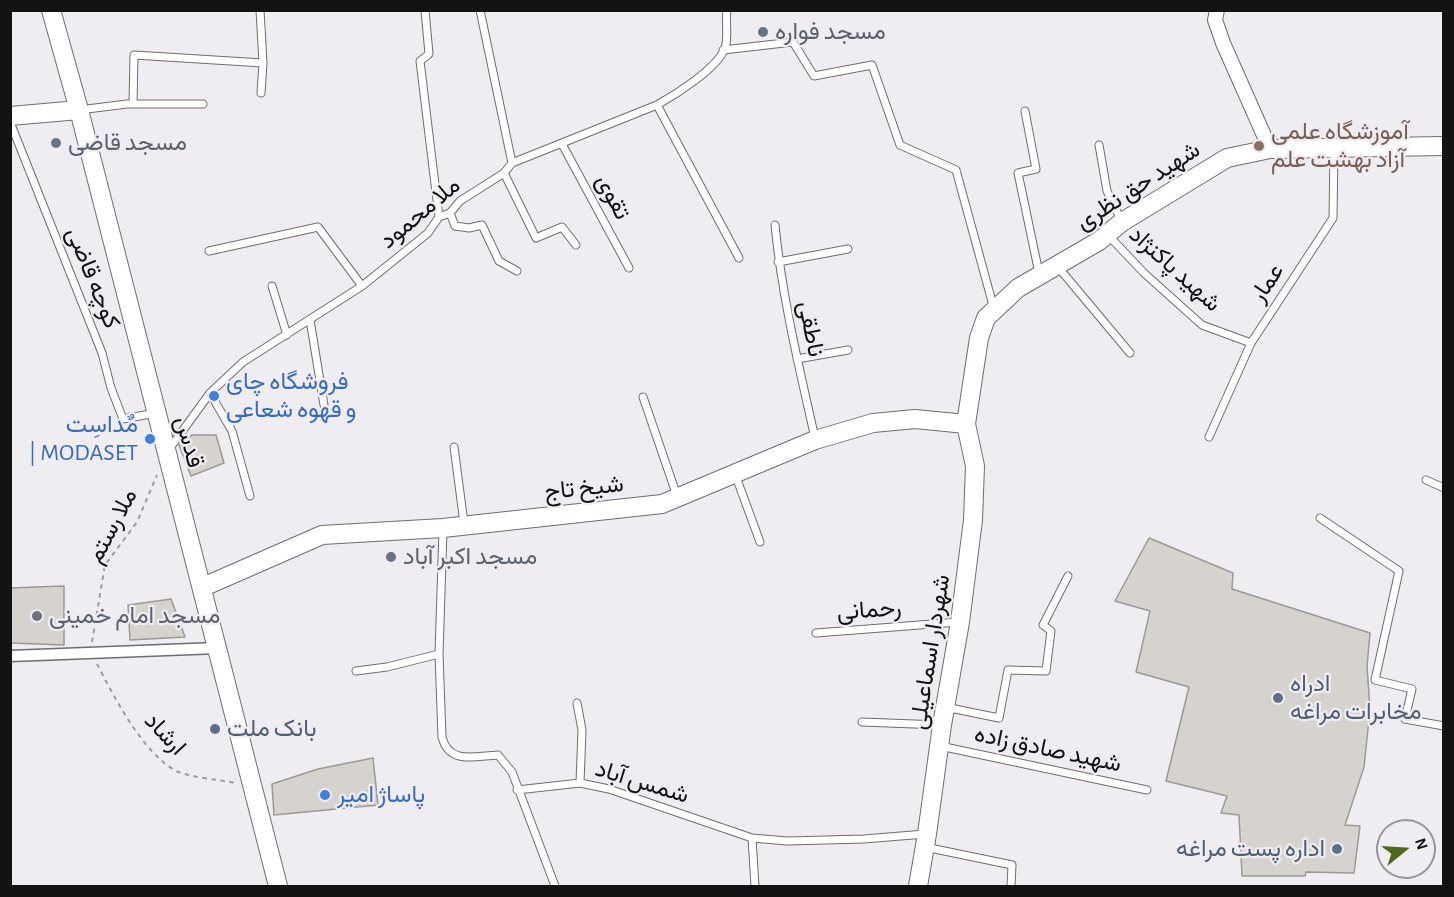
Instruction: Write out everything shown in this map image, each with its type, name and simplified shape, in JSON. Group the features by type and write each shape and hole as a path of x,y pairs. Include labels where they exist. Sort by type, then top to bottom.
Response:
{"street":[{"name":"قدس","path":"51,10 203,587 278,886"},
{"path":"1217,10 1215,20 1222,43 1270,148"},
{"path":"10,116 79,110"},
{"name":"شهید حق نظری","path":"966,424 979,338 987,318 994,309 1018,288 1108,235 1122,222 1227,158 1270,148 1443,146"},
{"name":"شیخ تاج","path":"203,587 322,535 443,528 662,504 815,440 873,423 915,419 966,424"},
{"name":"شهردار اسماعیلی","path":"918,886 960,622 973,520 975,466 966,424"},
{"path":"10,656 218,648"}],"lane":[{"path":"260,10 263,63 261,93"},
{"path":"425,10 429,54 420,61 439,217"},
{"path":"480,10 512,164"},
{"path":"727,10 723,50 793,42 814,76 872,65 900,145 956,170 994,309"},
{"name":"ملا محمود","path":"166,453 210,393 243,362 362,286 428,233 439,217 450,213 460,201 504,173 512,164 657,105 679,92 718,60 723,50"},
{"path":"133,104 134,55 263,63"},
{"path":"79,110 133,104 203,104"},
{"path":"657,105 740,258"},
{"path":"1025,111 1036,169 1018,172 1040,275"},
{"name":"کوچه قاضی","path":"10,122 102,353 111,388 123,419 156,413"},
{"name":"تقوی","path":"562,144 629,268"},
{"path":"1099,145 1107,191 1122,222"},
{"name":"عمار","path":"1209,437 1251,343 1333,219 1334,148"},
{"path":"504,173 536,238 562,227 576,245"},
{"path":"450,213 455,226 469,228 482,225 499,261 517,272"},
{"name":"ناطقی","path":"775,225 778,262 815,440"},
{"path":"209,251 318,227 362,286"},
{"name":"شهید پاکنژاد","path":"1108,235 1144,273 1202,325 1251,343"},
{"path":"778,262 848,249"},
{"path":"1057,265 1130,353"},
{"path":"272,286 287,335"},
{"path":"310,320 324,405"},
{"path":"797,359 848,350"},
{"path":"210,393 232,431 250,496"},
{"path":"643,397 678,498"},
{"path":"454,447 464,526"},
{"path":"735,474 760,542"},
{"path":"1426,480 1443,488"},
{"path":"1320,518 1399,571 1375,680 1412,688 1404,719 1443,726"},
{"path":"443,528 439,654 442,737 445,748 455,756 498,755 512,772 555,886"},
{"path":"862,722 944,716 999,718 1008,670 1046,671 1051,631 1043,625 1068,576"},
{"name":"رحمانی","path":"816,633 960,622"},
{"path":"357,671 439,654"},
{"path":"578,703 582,730 580,783"},
{"name":"شهید صادق زاده","path":"940,746 1147,790"},
{"name":"شمس آباد","path":"518,790 580,783 609,789 752,838 926,840 1012,865 1011,886"},
{"path":"752,838 755,886"}],"path":[{"name":"ملا رستم","path":"91,652 105,565 136,522 166,453"},
{"name":"ارشاد","path":"91,652 118,705 149,749 177,772 252,786"}],"building":[{"path":"192,435 216,435 224,463 191,476 179,445"},
{"name":"ادراه مخابرات مراغه","path":"1149,538 1233,573 1232,589 1370,633 1367,666 1370,710 1364,767 1345,825 1360,826 1354,873 1306,872 1305,876 1242,876 1239,815 1221,813 1227,796 1166,781 1189,687 1136,672 1150,611 1115,601"},
{"name":"مسجد امام خمینی","path":"64,586 64,645 10,643 10,588"},
{"path":"171,599 185,637 130,640 128,605"},
{"name":"پاساژ امیر","path":"373,758 378,805 274,815 272,784 318,769"}],"place":[{"name":"مسجد فواره","path":"763,32"},
{"name":"مسجد قاضی","path":"56,143"},
{"name":"آموزشگاه علمی آزاد بهشت علم","path":"1259,146"},
{"name":"فروشگاه چای و قهوه شعاعی","path":"214,396"},
{"name":"مٌداسِت | MODASET","path":"150,439"},
{"name":"مسجد اکبر آباد","path":"391,557"},
{"name":"مسجد امام خمینی","path":"37,616"},
{"name":"ادراه مخابرات مراغه","path":"1278,698"},
{"name":"بانک ملت","path":"215,729"},
{"name":"پاساژ امیر","path":"325,795"},
{"name":"اداره پست مراغه","path":"1337,849"}]}
